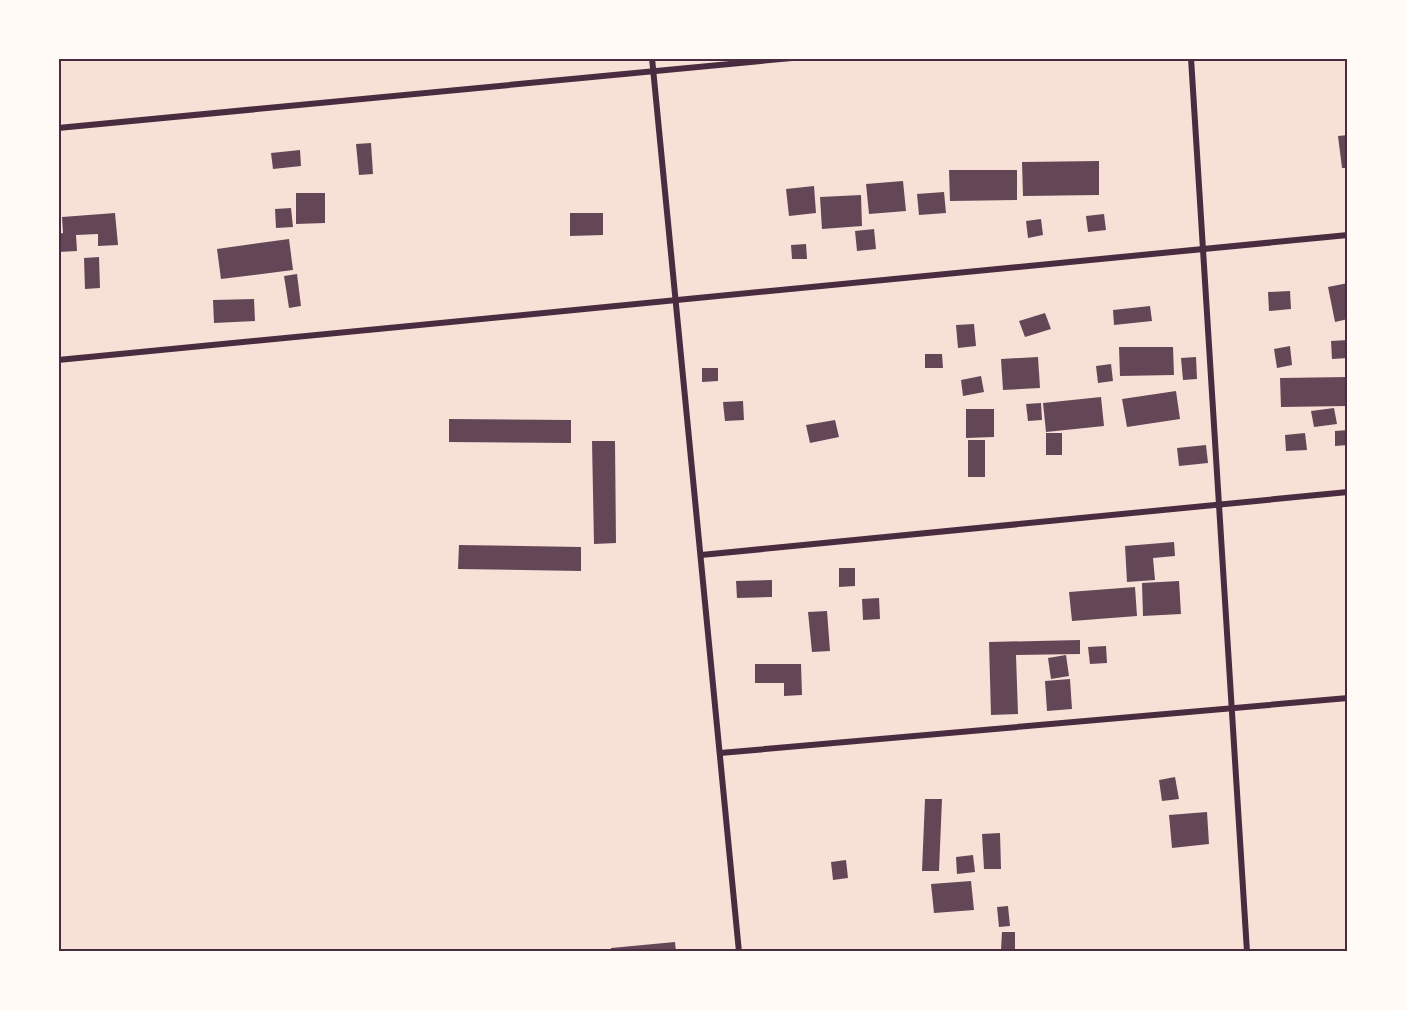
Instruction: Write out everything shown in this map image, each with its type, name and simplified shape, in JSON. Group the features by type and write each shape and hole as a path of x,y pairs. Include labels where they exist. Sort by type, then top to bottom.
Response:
{"street":[{"path":"652,58 739,951"},
{"path":"58,128 792,58"},
{"path":"1191,58 1247,951"},
{"path":"58,360 1347,235"},
{"path":"701,555 1347,492"},
{"path":"720,753 1347,698"}],"building":[{"path":"1348,135 1348,168 1342,168 1338,136"},
{"path":"371,143 373,174 359,175 356,144"},
{"path":"300,150 301,166 273,169 271,153"},
{"path":"1099,161 1099,195 1023,196 1022,162"},
{"path":"949,170 1017,170 1017,200 950,201"},
{"path":"903,181 906,211 869,214 866,184"},
{"path":"814,186 816,213 789,216 786,189"},
{"path":"944,192 946,213 919,215 917,194"},
{"path":"296,193 325,193 325,223 296,224"},
{"path":"861,195 862,226 822,229 820,197"},
{"path":"291,208 293,227 276,228 275,209"},
{"path":"115,213 118,245 98,246 98,234 76,235 77,251 58,252 58,234 63,233 62,217"},
{"path":"570,213 603,213 603,235 570,236"},
{"path":"1104,214 1106,230 1088,232 1086,216"},
{"path":"1041,219 1043,235 1028,238 1026,221"},
{"path":"874,229 876,249 857,251 855,231"},
{"path":"289,239 293,270 221,279 217,249"},
{"path":"806,244 807,259 792,259 791,245"},
{"path":"99,257 100,288 85,289 84,258"},
{"path":"297,274 301,306 289,308 284,276"},
{"path":"1348,283 1348,319 1335,322 1328,287"},
{"path":"1290,291 1291,309 1269,311 1268,292"},
{"path":"254,299 255,321 214,323 213,300"},
{"path":"1150,306 1152,321 1114,325 1113,310"},
{"path":"1045,313 1051,329 1025,337 1019,321"},
{"path":"974,324 976,346 958,348 956,325"},
{"path":"1348,340 1348,358 1332,359 1331,341"},
{"path":"1290,346 1292,365 1277,368 1274,349"},
{"path":"1119,347 1173,347 1174,375 1120,376"},
{"path":"925,354 942,354 943,368 925,368"},
{"path":"1038,357 1040,388 1003,390 1001,359"},
{"path":"1196,357 1197,379 1183,380 1181,358"},
{"path":"1111,364 1113,381 1098,383 1096,366"},
{"path":"702,368 718,368 718,381 702,382"},
{"path":"981,376 984,392 963,396 961,380"},
{"path":"1348,377 1348,406 1281,407 1280,378"},
{"path":"1176,391 1180,419 1127,427 1122,399"},
{"path":"1101,397 1104,426 1046,432 1043,403"},
{"path":"743,401 744,420 725,421 723,402"},
{"path":"1041,403 1042,420 1028,421 1026,404"},
{"path":"1334,408 1337,424 1314,427 1311,411"},
{"path":"966,409 994,409 994,437 966,438"},
{"path":"449,419 571,420 571,443 449,442"},
{"path":"835,420 839,437 810,443 806,425"},
{"path":"1348,430 1348,445 1335,446 1335,431"},
{"path":"1046,433 1062,433 1062,455 1046,455"},
{"path":"1305,433 1307,450 1286,451 1285,435"},
{"path":"968,440 985,440 985,477 968,477"},
{"path":"592,441 615,441 616,543 594,544"},
{"path":"1206,445 1208,463 1179,466 1177,448"},
{"path":"1174,542 1175,556 1153,558 1155,580 1127,582 1125,546"},
{"path":"459,545 581,547 581,571 458,569"},
{"path":"839,568 855,568 855,586 839,587"},
{"path":"772,580 772,597 737,598 736,581"},
{"path":"1179,581 1181,614 1143,616 1142,583"},
{"path":"1135,587 1137,616 1072,621 1069,592"},
{"path":"879,598 880,619 863,620 862,599"},
{"path":"827,611 830,651 812,652 808,612"},
{"path":"1080,640 1080,654 1016,655 1018,714 991,715 989,642"},
{"path":"1106,646 1107,663 1090,664 1088,647"},
{"path":"1066,655 1069,676 1051,679 1048,658"},
{"path":"755,664 801,664 802,695 784,696 784,683 755,683"},
{"path":"1070,679 1072,709 1047,711 1045,681"},
{"path":"1175,777 1179,799 1162,801 1159,780"},
{"path":"925,799 942,799 939,871 922,871"},
{"path":"1207,812 1209,844 1172,848 1169,815"},
{"path":"1000,833 1001,869 984,869 982,834"},
{"path":"973,855 975,872 957,874 956,857"},
{"path":"846,860 848,878 833,880 831,862"},
{"path":"971,881 974,910 934,913 931,884"},
{"path":"1008,906 1010,926 999,927 997,907"},
{"path":"1002,932 1015,932 1015,950 1001,950"},
{"path":"675,942 676,952 611,952 611,948"}]}
